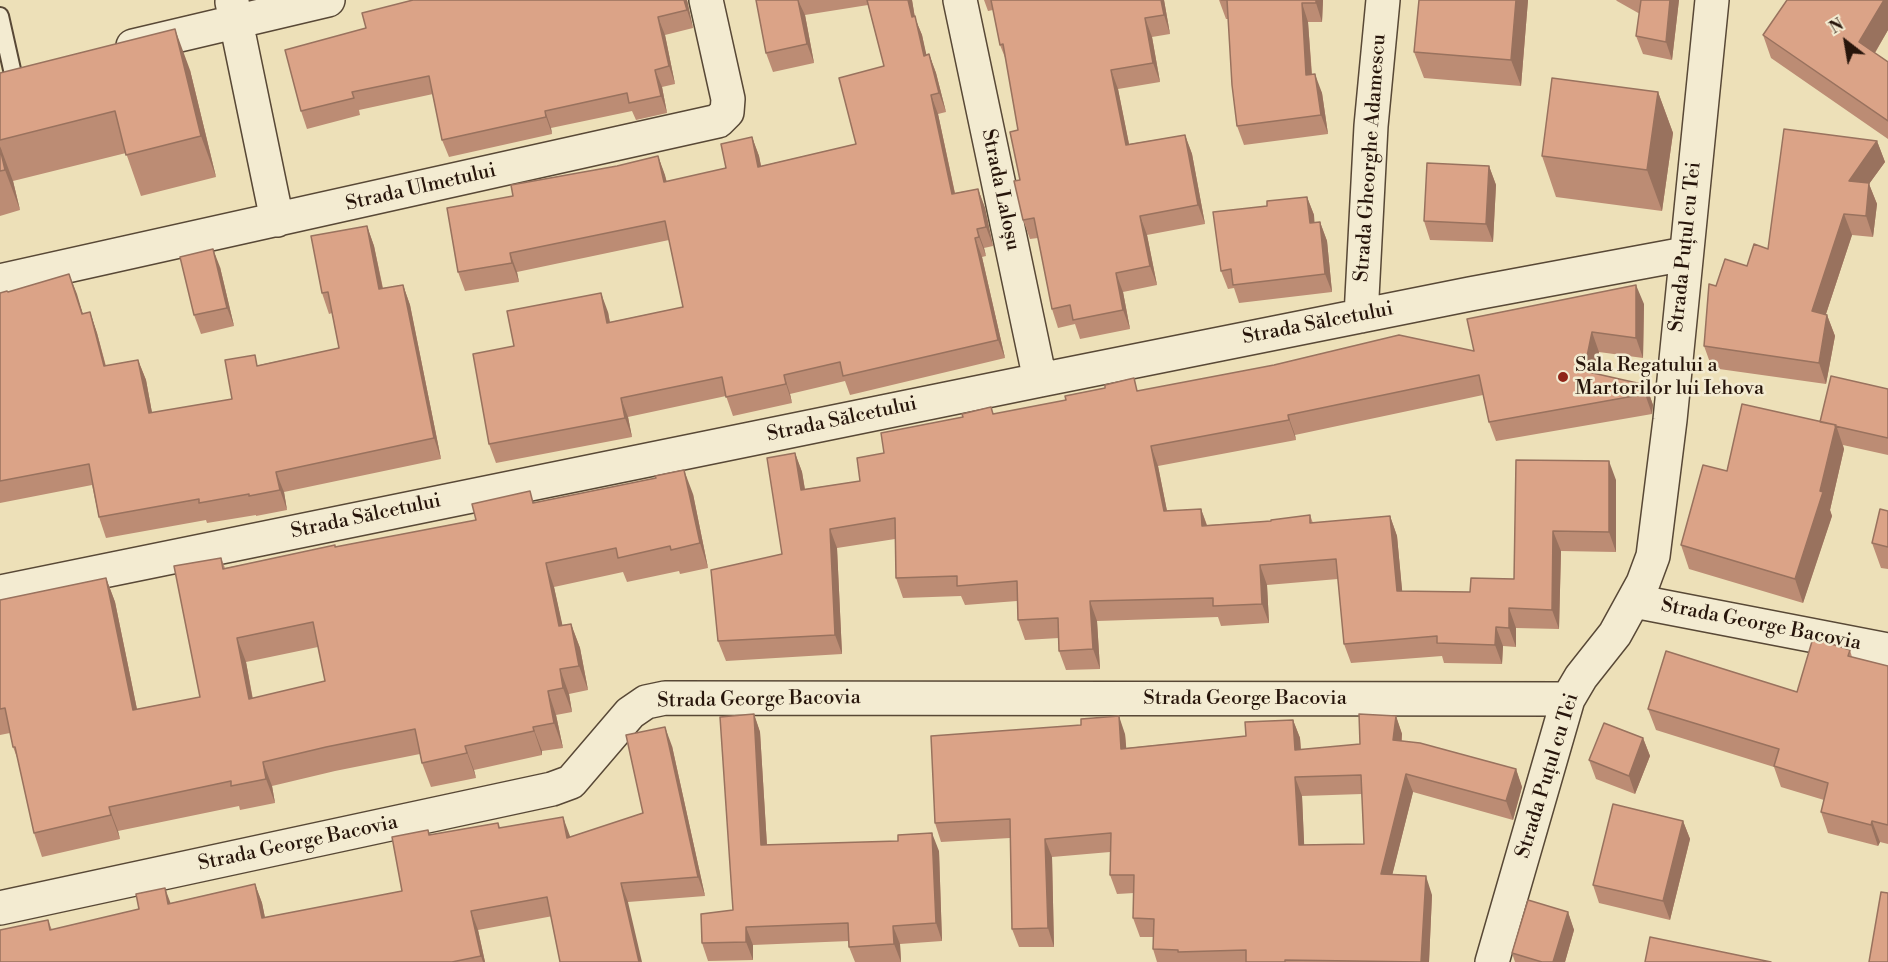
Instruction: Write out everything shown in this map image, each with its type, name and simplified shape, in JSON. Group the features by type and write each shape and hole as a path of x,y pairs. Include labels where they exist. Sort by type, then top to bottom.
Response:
{"street":[{"path":"102,53 234,11 328,0"},
{"name":"Strada Ulmetului","path":"0,281 718,121 727,112 728,99 706,0"},
{"name":"Strada Laloșu","path":"960,0 1040,380"},
{"name":"Strada Gheorghe Adamescu","path":"1361,316 1371,126 1383,0"},
{"name":"Strada Puțul cu Tei","path":"1492,962 1568,699 1581,676 1615,634 1643,583 1653,556 1670,420 1712,0"},
{"path":"234,11 277,220"},
{"path":"6,75 46,66"},
{"name":"Strada Sălcetului","path":"0,592 1040,380 1685,254"},
{"name":"Strada George Bacovia","path":"1634,601 1888,650"},
{"name":"Strada George Bacovia","path":"0,908 552,789 571,782 630,713 646,702 665,698 1568,699"}],"lane":[{"path":"0,16 6,75"}],"building":[{"path":"413,0 684,0 687,10 658,17 669,66 655,70 661,96 629,103 627,93 545,111 546,117 442,140 429,76 352,92 354,98 301,111 285,50 366,28 362,13"},
{"path":"756,0 798,0 807,44 766,53"},
{"path":"867,0 908,0 912,17 915,16 924,56 929,54 939,93 931,95 952,194 978,189 986,227 977,229 979,237 975,238 998,340 843,376 840,362 784,375 786,384 726,397 722,377 621,398 625,418 489,444 473,354 514,346 507,311 601,293 607,323 683,307 665,221 510,253 512,263 458,272 447,208 513,196 511,185 617,166 658,156 664,182 726,168 721,144 752,137 758,167 856,144 839,78 884,66"},
{"path":"991,0 1161,0 1164,15 1145,18 1153,63 1111,70 1126,145 1185,135 1198,205 1140,216 1150,266 1116,273 1123,310 1073,320 1070,305 1052,309 1034,218 1023,220 1014,181 1020,180 1010,132 1018,130 1003,44 1000,45"},
{"path":"1227,0 1316,0 1316,3 1302,3 1306,75 1315,74 1321,115 1237,126"},
{"path":"1419,0 1516,0 1511,60 1414,52"},
{"path":"1641,0 1670,0 1666,42 1636,36"},
{"path":"1787,0 1884,0 1859,42 1888,62 1888,121 1763,35"},
{"path":"175,29 201,136 126,155 115,111 0,140 0,73"},
{"path":"1552,78 1658,92 1647,170 1542,156"},
{"path":"1784,129 1877,141 1849,181 1869,183 1866,216 1844,214 1812,311 1827,315 1819,363 1704,346 1709,284 1716,286 1725,259 1747,266 1754,244 1768,249"},
{"path":"0,148 5,170 0,171"},
{"path":"1427,163 1489,166 1486,224 1424,221"},
{"path":"1307,197 1310,223 1320,222 1325,274 1233,285 1231,269 1221,271 1213,212 1267,206 1267,201"},
{"path":"367,226 379,289 403,285 434,438 276,472 280,490 199,503 199,499 99,517 89,464 0,481 0,293 69,274 82,314 90,312 104,366 138,360 149,413 232,399 225,360 255,355 257,366 339,348 328,292 322,293 311,236"},
{"path":"213,249 227,308 194,315 180,257"},
{"path":"1636,285 1636,338 1592,332 1584,371 1646,385 1645,394 1489,422 1479,375 1288,415 1289,420 1151,446 1164,511 1201,509 1202,526 1271,521 1310,515 1310,523 1390,516 1397,591 1470,592 1471,578 1514,579 1516,460 1609,461 1609,532 1553,531 1552,610 1509,608 1509,628 1496,627 1495,645 1437,643 1437,636 1344,644 1336,559 1260,565 1262,604 1213,606 1213,598 1090,601 1093,649 1059,651 1058,618 1018,620 1017,581 957,586 957,576 896,578 895,518 830,529 835,635 718,641 711,570 782,554 767,458 795,453 801,490 860,481 857,458 884,453 881,433 963,417 962,414 991,407 993,414 1066,400 1065,396 1105,388 1105,385 1134,378 1137,391 1274,365 1399,335 1474,351 1467,319"},
{"path":"1831,376 1888,389 1888,438 1820,422"},
{"path":"1742,404 1836,425 1820,491 1823,492 1795,579 1681,545 1703,465 1727,471"},
{"path":"684,470 700,543 671,550 670,546 618,558 616,548 546,563 559,626 571,624 579,666 560,669 563,688 548,691 554,723 533,727 534,731 465,746 467,753 422,763 415,729 326,747 263,762 266,779 231,786 231,781 109,807 111,815 34,833 5,708 0,709 0,600 106,578 133,710 200,697 174,566 221,558 223,569 335,545 335,547 476,520 472,504 530,491 533,503 656,478 655,476","holes":["313,622 325,681 249,699 237,638"]},
{"path":"1880,509 1888,511 1888,547 1872,543"},
{"path":"1813,638 1850,650 1848,656 1888,666 1888,825 1872,821 1871,825 1821,812 1828,783 1774,766 1779,749 1648,709 1666,651 1797,692"},
{"path":"754,714 761,845 898,841 898,835 932,833 936,923 893,926 894,944 849,947 848,923 746,927 746,942 702,943 701,914 733,910 720,717"},
{"path":"1359,714 1396,716 1393,740 1420,743 1516,769 1506,801 1406,774 1381,874 1426,876 1421,962 1285,960 1285,962 1246,962 1246,950 1178,952 1178,950 1153,949 1154,919 1133,918 1134,875 1110,875 1111,833 1045,839 1048,928 1012,929 1010,819 935,823 931,736 1081,725 1081,719 1119,716 1121,749 1246,736 1245,722 1293,720 1295,750 1360,744","holes":["1361,775 1364,844 1299,845 1295,777"]},
{"path":"1604,723 1643,738 1629,776 1589,760"},
{"path":"665,727 698,877 621,883 639,962 560,962 547,897 471,911 481,956 452,962 0,962 0,930 48,920 50,930 139,909 136,894 165,888 168,904 255,884 262,918 402,891 392,837 428,830 429,835 498,823 499,828 563,817 567,838 643,813 626,735"},
{"path":"1613,804 1683,821 1663,901 1593,885"},
{"path":"1881,892 1888,893 1888,962 1869,962"},
{"path":"1528,900 1568,912 1553,962 1542,962 1512,953"},
{"path":"1650,937 1771,962 1645,962"}],"place":[{"name":"Sala Regatului a Martorilor lui Iehova","path":"1563,377"}]}
